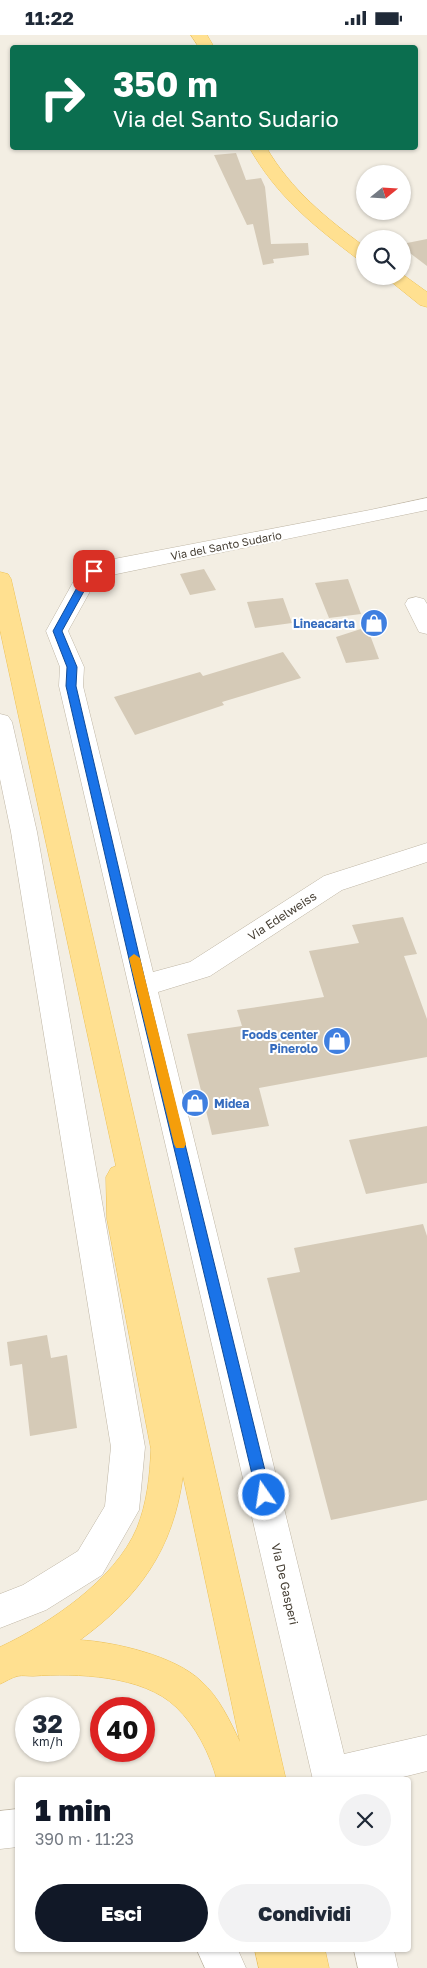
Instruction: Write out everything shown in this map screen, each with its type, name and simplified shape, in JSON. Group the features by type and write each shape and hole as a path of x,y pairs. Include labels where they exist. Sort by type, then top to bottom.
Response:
{"main road":[{"path":"259,150 275,178 300,206 319,223 356,250"},
{"path":"405,285 427,301"},
{"path":"0,579 266,1777"},
{"path":"7,1663 62,1631 92,1609 121,1583 145,1549 157,1519 167,1482 168,1449 122,1219 120,1121"},
{"path":"7,1663 57,1656 78,1656 139,1667 182,1687 207,1715 232,1764 235,1777"},
{"path":"275,1952 279,1968"},
{"path":"305,1952 309,1968"}],"street":[{"name":"Via del Santo Sudario","path":"57,631 84,582 94,571 370,517 427,504"},
{"path":"416,604 427,627"},
{"name":"Via De Gasperi","path":"57,631 72,667 71,686 331,1777"},
{"path":"0,722 24,832 128,1447 122,1510 90,1563 34,1598 0,1611"},
{"name":"Via Edelweiss","path":"141,985 174,979 200,969 333,883 427,852"},
{"path":"335,1777 427,1753"},
{"path":"0,1830 15,1828"},
{"path":"218,1952 226,1968"},
{"path":"374,1952 378,1968"}],"building":[{"path":"236,153 246,180 261,178 265,187 271,244 308,243 309,255 273,259 274,263 263,265 253,224 247,225 214,155"},
{"path":"427,239 427,266 411,254 411,242"},
{"path":"204,569 216,590 190,595 180,574"},
{"path":"348,579 361,614 329,618 315,583"},
{"path":"283,598 292,623 255,628 247,602"},
{"path":"367,627 379,659 346,663 336,637"},
{"path":"283,652 301,678 222,702 224,705 135,735 114,697 200,672 203,676"},
{"path":"403,917 417,954 404,956 427,1019 427,1057 259,1088 269,1126 212,1135 187,1034 242,1026 237,1010 324,997 309,951 359,943 352,925"},
{"path":"427,1126 427,1183 366,1194 349,1140"},
{"path":"423,1224 427,1236 427,1500 331,1520 267,1278 300,1272 294,1248"},
{"path":"47,1335 51,1358 67,1355 77,1428 30,1436 22,1364 10,1366 7,1342"}],"slow traffic":[{"path":"134,958 180,1144"}],"place":[{"name":"Lineacarta","path":"374,623"},
{"name":"Foods center Pinerolo","path":"337,1041"},
{"name":"Midea","path":"195,1103"}],"route":[{"path":"94,571 84,582 57,631 72,667 71,686 264,1495"}]}
